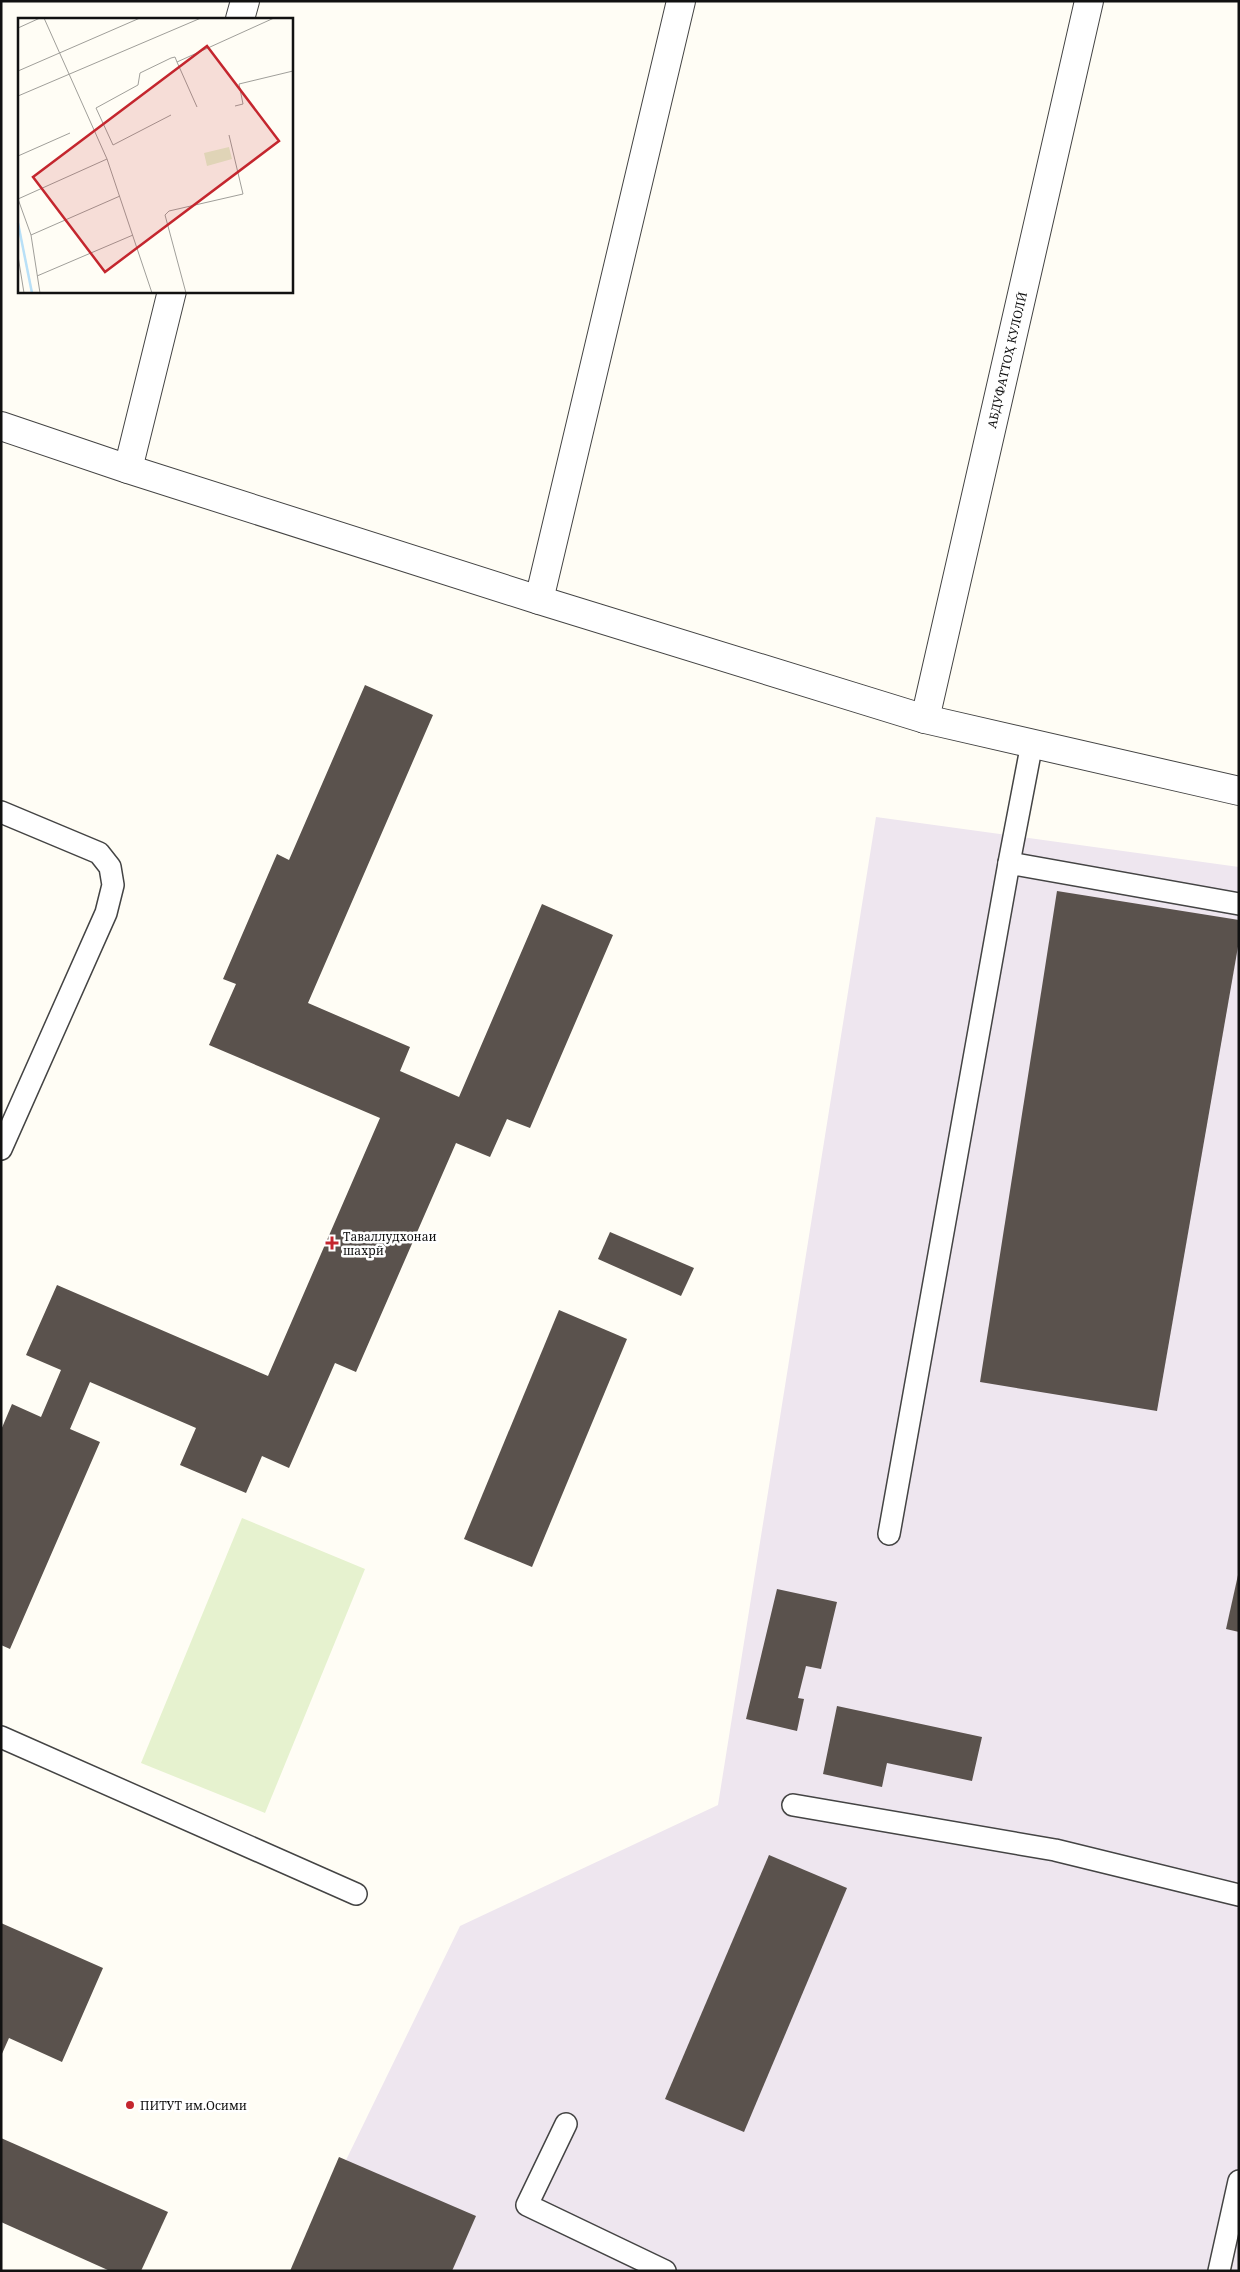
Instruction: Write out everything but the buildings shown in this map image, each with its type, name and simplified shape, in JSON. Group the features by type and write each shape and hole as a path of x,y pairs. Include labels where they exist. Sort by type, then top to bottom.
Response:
{"street":[{"path":"240,18 245,1"},
{"path":"539,600 680,1"},
{"name":"АБДУФАТТОҲ КУЛОЛӢ","path":"925,719 1089,1"},
{"path":"128,469 172,292"},
{"path":"1,426 128,469 539,600 925,719 1239,791"}],"lane":[{"path":"889,1534 1032,743"},
{"path":"1,812 100,853 110,867 113,885 106,913 1,1149"},
{"path":"1009,863 1239,904"},
{"path":"1,1737 356,1894"},
{"path":"793,1805 1055,1850 1239,1895"},
{"path":"566,2124 527,2205 665,2271"},
{"path":"1220,2271 1239,2181"}],"shaded area":[{"path":"876,817 1239,867 1239,2271 292,2271 460,1926 718,1805"}],"green space":[{"path":"242,1518 365,1569 265,1813 141,1763"}],"place":[{"name":"Таваллудхонаи шахрй","path":"332,1243"},
{"name":"ПИТУТ им.Осими","path":"130,2105"}]}
